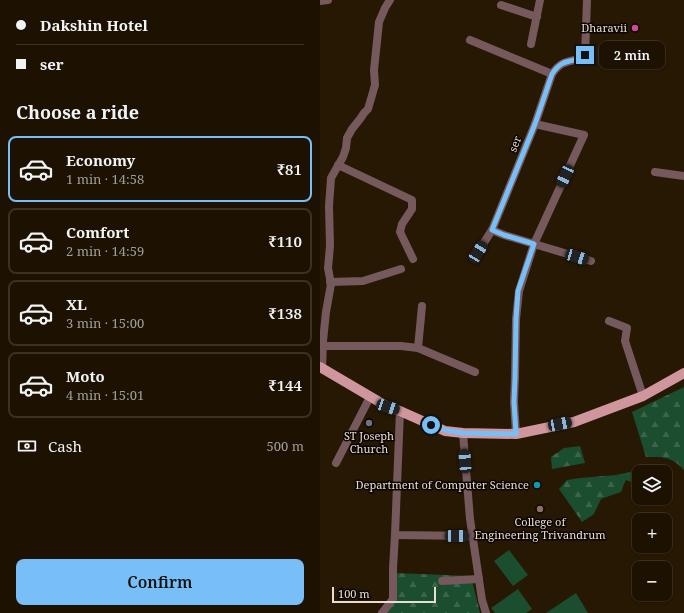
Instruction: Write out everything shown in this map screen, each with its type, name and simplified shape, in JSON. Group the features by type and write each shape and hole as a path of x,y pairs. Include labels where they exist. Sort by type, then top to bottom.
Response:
{"main road":[{"path":"321,368 388,407 445,430 463,433 516,434 574,422 643,396 684,373"}],"street":[{"path":"320,1 328,0"},
{"path":"321,368 330,282 328,268 330,246 329,206 331,178 343,157 347,138 352,129 368,109 375,85 374,70 379,22 390,0"},
{"path":"531,44 540,0"},
{"path":"470,40 552,74 557,67 565,62 583,58 585,55 587,0"},
{"path":"501,5 537,17"},
{"name":"ser","path":"478,252 492,230 535,124 552,74"},
{"path":"516,434 514,402 518,291 534,244 584,135 535,124"},
{"path":"338,165 412,200 412,209 402,224 400,232 413,259"},
{"path":"655,172 684,176"},
{"path":"492,230 591,261"},
{"path":"330,282 363,281 401,269"},
{"path":"418,348 422,306"},
{"path":"610,321 627,328 625,341 643,396"},
{"path":"323,346 401,346 418,348 475,372"},
{"path":"336,463 370,397"},
{"path":"382,613 393,599 400,411"},
{"path":"463,433 470,518 482,600 486,613"},
{"path":"395,535 473,536"},
{"path":"442,581 479,579"}],"green space":[{"path":"684,387 684,470 675,462 666,458 646,457 632,412"},
{"path":"580,446 585,463 552,469 551,457 564,448"},
{"path":"632,472 632,482 626,480 624,484 616,475"},
{"path":"616,475 624,484 621,492 601,499 594,514 582,522 559,489 567,480"},
{"path":"509,550 528,575 513,586 494,561"},
{"path":"395,573 471,576 480,613 386,613"},
{"path":"518,589 532,609 526,613 495,613 491,608"},
{"path":"576,593 588,613 546,613"}],"place":[{"name":"Dharavii","path":"635,28"},
{"name":"ST Joseph Church","path":"369,423"},
{"name":"Department of Computer Science","path":"537,485"},
{"name":"College of Engineering Trivandrum","path":"540,509"}],"route":[{"path":"431,425 445,430 463,433 516,434 514,402 518,291 534,244 492,230 535,124 552,74 557,67 565,62 583,58 585,55"}]}
